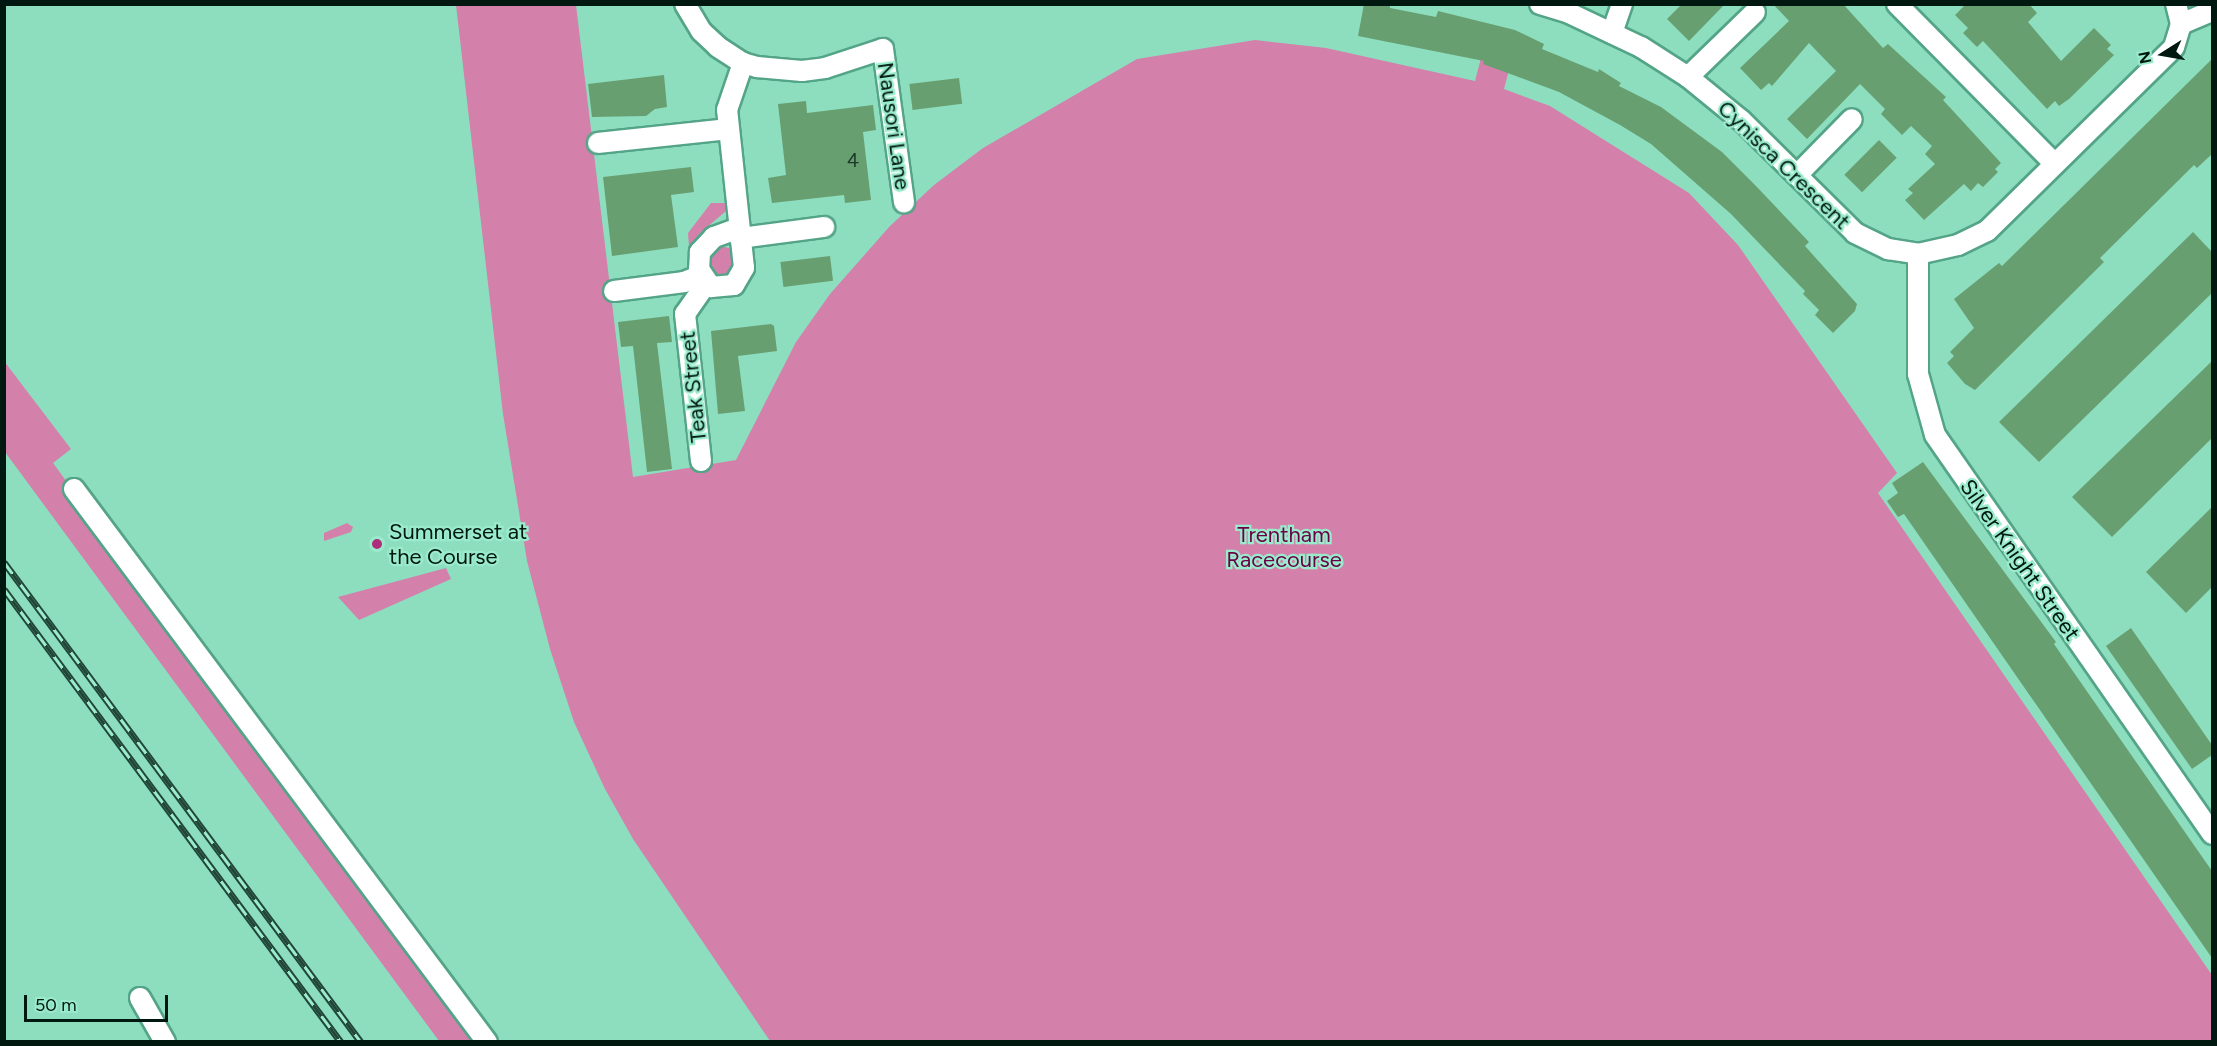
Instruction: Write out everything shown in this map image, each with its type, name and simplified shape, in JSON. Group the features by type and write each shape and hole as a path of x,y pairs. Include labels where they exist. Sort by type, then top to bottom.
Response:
{"street":[{"path":"614,291 704,279 723,289 738,281 744,268 728,129 729,100 743,63 700,31 685,4"},
{"name":"Cynisca Crescent","path":"1540,4 1612,33 1688,77 1741,120 1855,233 1888,249 1918,254 1958,245 1987,231 2175,47 2181,24"},
{"path":"1612,33 1622,4"},
{"path":"1897,4 2054,163"},
{"path":"2176,4 2181,24 2212,11"},
{"path":"1688,77 1755,12"},
{"name":"Nausori Lane","path":"743,63 802,71 825,68 883,49 904,203"},
{"path":"1797,176 1852,118"},
{"path":"598,143 728,129"},
{"name":"Teak Street","path":"701,461 685,314 704,279 698,261 707,243 740,233 824,227"},
{"name":"Silver Knight Street","path":"1918,254 1918,374 1935,435 2212,834"},
{"path":"74,489 487,1041"},
{"path":"140,998 165,1041"}],"green space":[{"name":"Trentham Racecourse","path":"456,5 576,5 633,477 736,460 796,342 830,294 890,226 934,185 983,148 1137,59 1255,40 1326,48 1475,81 1481,58 1510,66 1504,89 1550,106 1689,193 1738,245 1897,473 1878,493 2212,975 2212,1041 770,1041 633,839 605,789 574,722 550,649 527,561 503,414"},
{"path":"711,203 727,203 726,211 699,234 691,249 690,260 688,233"},
{"path":"723,247 734,251 738,262 734,273 723,277 712,273 708,262 712,251"},
{"path":"4,361 71,449 53,463 476,1041 439,1041 5,452"},
{"path":"347,523 353,527 351,532 324,541 324,533"},
{"path":"446,568 451,579 359,620 338,597"}],"building":[{"path":"1364,4 1390,4 1390,8 1436,17 1438,11 1515,30 1544,44 1542,49 1598,72 1599,69 1621,83 1619,86 1661,107 1722,152 1756,186 1809,242 1805,246 1857,304 1855,311 1833,333 1815,315 1819,310 1803,294 1805,291 1731,214 1651,144 1559,92 1483,64 1484,61 1358,36"},
{"path":"1682,4 1725,4 1689,41 1667,19"},
{"path":"1773,4 1843,4 1883,48 1888,44 1946,97 1943,100 2001,163 1995,169 1998,172 1983,187 1978,183 1971,191 1964,184 1924,220 1905,200 1913,193 1908,189 1935,164 1925,154 1932,146 1911,126 1902,135 1881,114 1885,109 1860,84 1807,139 1787,119 1836,71 1809,43 1772,86 1769,83 1761,90 1740,68 1789,21"},
{"path":"1966,4 2029,4 2037,13 2028,22 2061,61 2094,28 2111,45 2107,49 2114,55 2069,99 2059,106 2055,101 2047,109 1983,41 1977,47 1963,33 1968,28 1955,15"},
{"path":"2212,59 2212,154 2197,168 2194,165 2100,258 2104,262 1975,390 1965,384 1947,363 1954,356 1950,352 1974,328 1954,299 1999,263 2002,266"},
{"path":"664,75 667,107 655,109 646,116 592,117 588,84"},
{"path":"959,78 962,104 913,110 909,84"},
{"path":"806,101 807,113 873,105 876,130 863,132 871,200 845,203 844,195 772,203 768,178 786,175 778,104"},
{"path":"1879,140 1897,158 1862,192 1844,175"},
{"path":"691,167 694,192 671,195 678,247 612,256 603,177"},
{"path":"2193,232 2212,252 2212,293 2039,462 1999,422"},
{"path":"830,256 833,281 783,287 780,262"},
{"path":"669,316 672,342 657,343 672,469 647,472 633,346 621,347 618,322"},
{"path":"771,324 774,326 777,351 738,356 745,411 718,414 711,331"},
{"path":"2212,361 2212,438 2112,537 2072,497"},
{"path":"1923,462 2056,642 2054,644 2212,871 2212,958 1904,514 1898,517 1887,501 1898,493 1892,483"},
{"path":"2212,507 2212,587 2186,613 2146,572"},
{"path":"2131,628 2212,745 2212,755 2192,769 2106,646"}],"railway":[{"path":"4,562 361,1042"},
{"path":"4,589 341,1042"}],"place":[{"name":"Summerset at the Course","path":"377,544"}]}
